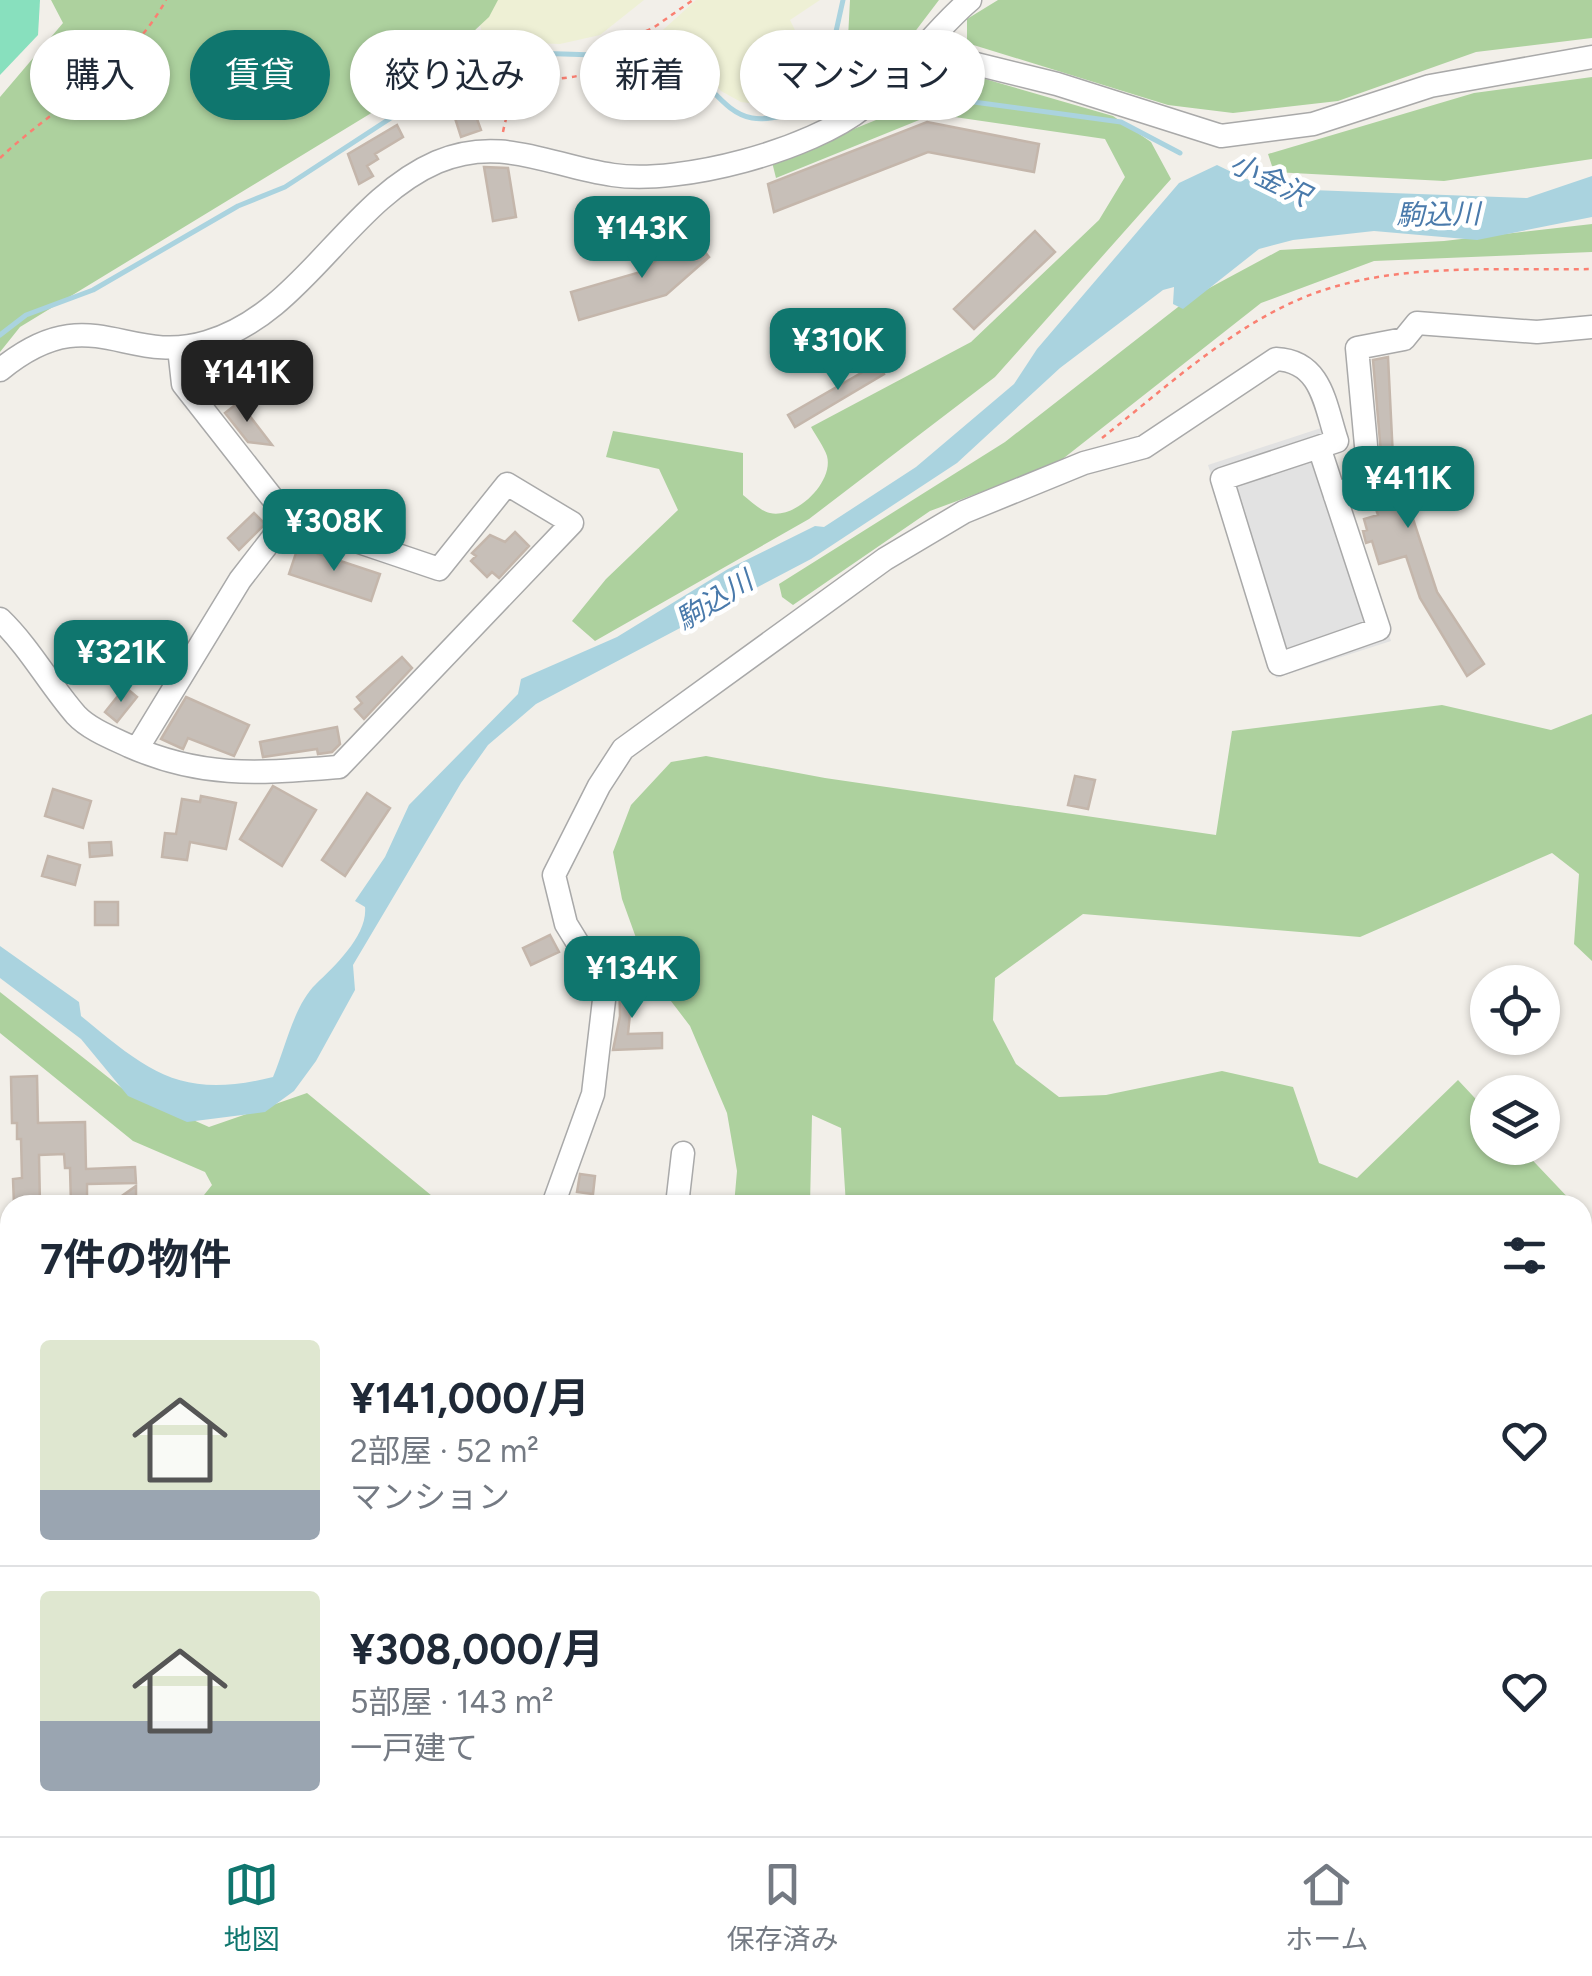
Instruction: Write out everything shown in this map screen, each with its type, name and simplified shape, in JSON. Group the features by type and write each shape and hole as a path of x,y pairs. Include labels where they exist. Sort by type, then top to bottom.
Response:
{"street":[{"path":"942,30 970,0"},
{"path":"985,66 1057,84 1221,136 1313,124 1430,86 1592,57"},
{"path":"0,370 40,341 61,336 124,338 179,348 229,334 264,312 402,181 468,150 499,148 616,176 707,168 812,138 844,120"},
{"path":"1335,496 1369,478 1357,348 1404,340 1416,323 1537,332 1592,327"},
{"path":"0,619 25,643 79,718 171,764 241,775 339,767 572,523 507,484 439,569 288,518 184,384 179,348"},
{"path":"557,1195 592,1094 604,1000 598,976 566,924 554,875 598,786 623,749 885,559 964,512 1084,463 1144,447 1276,360 1292,360 1318,378 1337,441 1222,479 1279,664 1379,629 1319,447"},
{"path":"137,749 240,580 288,518"},
{"path":"678,1195 683,1153"}],"path":[{"path":"0,158 134,44 154,22 166,0"},
{"path":"499,148 515,94 543,77 590,74 614,45 653,28 693,0"},
{"path":"1084,463 1098,441 1173,382 1238,335 1315,292 1363,279 1429,273 1592,269"}],"green space":[{"path":"0,0 40,0 38,30 30,30 30,43 0,75"},
{"path":"51,0 498,0 489,17 475,30 350,30 350,120 360,120 20,327 0,352 0,97 30,62 30,120 170,120 170,30 57,30 63,23"},
{"path":"481,0 644,0 606,30 580,30 580,40 560,44 560,30 481,30 476,13"},
{"path":"696,0 820,0 790,20 795,30 740,30 740,101 720,90 720,30 663,30"},
{"path":"850,0 939,0 916,30 848,30"},
{"path":"998,0 1592,0 1592,38 1476,52 1338,101 1233,113 1168,105 985,49 985,30 967,30 967,19"},
{"path":"1592,77 1592,159 1444,181 1274,172 1268,154 1474,93"},
{"path":"985,79 1113,116 1151,142 1171,179 995,377 809,519 595,641 572,621 606,579 678,510 659,469 606,457 613,431 743,453 743,495 766,512 791,510 811,497 828,466 826,453 811,427 971,342 1099,220 1125,177 1105,139 975,120 985,120"},
{"path":"876,120 919,120 776,178 772,162"},
{"path":"1592,224 1592,252 1374,261 1261,303 1055,465 930,511 793,605 782,597 779,584 1005,442 1187,300 1280,250 1444,241"},
{"path":"1442,705 1551,730 1592,714 1592,961 1574,944 1579,874 1552,853 1360,937 1083,914 995,978 993,1020 1016,1064 1059,1097 1106,1095 1222,1071 1293,1087 1319,1163 1357,1178 1458,1080 1470,1093 1470,1165 1537,1165 1566,1195 845,1195 841,1128 812,1115 810,1195 735,1195 737,1171 727,1113 690,1026 648,971 622,899 613,852 631,805 671,762 706,756 825,778 1216,835 1232,731"},
{"path":"0,992 123,1089 209,1127 307,1093 431,1195 204,1195 212,1185 205,1172 133,1141 0,1033"}],"shaded area":[{"path":"1321,428 1391,641 1276,678 1208,465"}],"water":[{"name":"駒込川","path":"1217,165 1246,179 1288,181 1311,190 1527,198 1592,176 1592,217 1477,240 1374,231 1293,240 1259,249 1183,309 1173,304 1174,287 1163,290 1060,368 957,463 811,559 536,704 488,745 461,783 353,965 355,990 316,1061 294,1091 265,1112 187,1122 128,1096 81,1039 0,978 0,946 79,1002 81,1016 105,1036 168,1076 214,1085 273,1077 308,993 356,939 365,907 355,901 385,857 409,805 518,694 521,679 617,637 728,569 815,526 824,527 916,467 1014,384 1037,349 1179,183"}],"building":[{"path":"456,120 477,120 481,130 461,137"},
{"path":"927,122 1039,144 1034,172 928,152 774,212 768,184"},
{"path":"397,125 403,137 375,154 378,159 367,166 373,176 359,184 348,154"},
{"path":"484,167 508,168 516,217 493,221"},
{"path":"1035,231 1055,252 974,329 954,309"},
{"path":"688,232 709,257 666,295 579,320 571,292 644,271"},
{"path":"258,348 272,379 246,392 231,361"},
{"path":"1388,357 1393,458 1437,592 1484,664 1467,676 1420,598 1406,556 1379,564 1372,541 1366,543 1363,531 1367,530 1364,519 1378,515 1371,494 1384,488 1373,360"},
{"path":"874,358 884,374 795,427 788,415 861,373 858,368"},
{"path":"239,402 272,445 248,442 225,413"},
{"path":"254,513 265,524 239,550 228,538"},
{"path":"515,532 529,546 499,578 492,572 487,577 471,561 476,556 472,553 490,535 505,542"},
{"path":"298,547 380,574 371,601 289,574"},
{"path":"402,657 412,668 364,719 355,709 362,703 357,697"},
{"path":"125,687 137,697 117,722 105,712"},
{"path":"186,697 249,725 234,756 188,738 183,749 161,739"},
{"path":"337,727 340,744 332,752 318,754 317,749 263,757 260,742"},
{"path":"1075,776 1095,780 1088,809 1068,805"},
{"path":"273,786 316,810 282,866 240,839"},
{"path":"53,789 91,801 83,828 45,816"},
{"path":"367,793 390,808 345,876 322,860"},
{"path":"201,796 236,803 226,849 190,842 187,860 162,857 165,833 176,834 182,799 200,802"},
{"path":"111,842 112,855 90,857 89,843"},
{"path":"48,856 80,865 75,885 42,876"},
{"path":"95,902 118,902 118,925 95,925"},
{"path":"550,935 559,952 531,965 523,948"},
{"path":"619,973 634,973 628,1034 662,1033 662,1048 613,1050 620,1016"},
{"path":"37,1076 38,1123 85,1122 86,1169 135,1167 136,1183 87,1184 87,1195 71,1195 70,1168 65,1168 64,1154 39,1155 40,1195 14,1195 13,1179 22,1178 21,1139 17,1139 17,1123 12,1123 11,1077"},
{"path":"580,1174 595,1176 593,1194 577,1192"}],"waterway":[{"name":"小金沢","path":"836,30 843,0"},
{"path":"0,335 26,315 93,290 238,206 285,187 400,112 448,65 501,52 580,55"},
{"path":"720,99 740,114"},
{"name":"小金沢","path":"985,104 1121,122 1180,153"}]}
